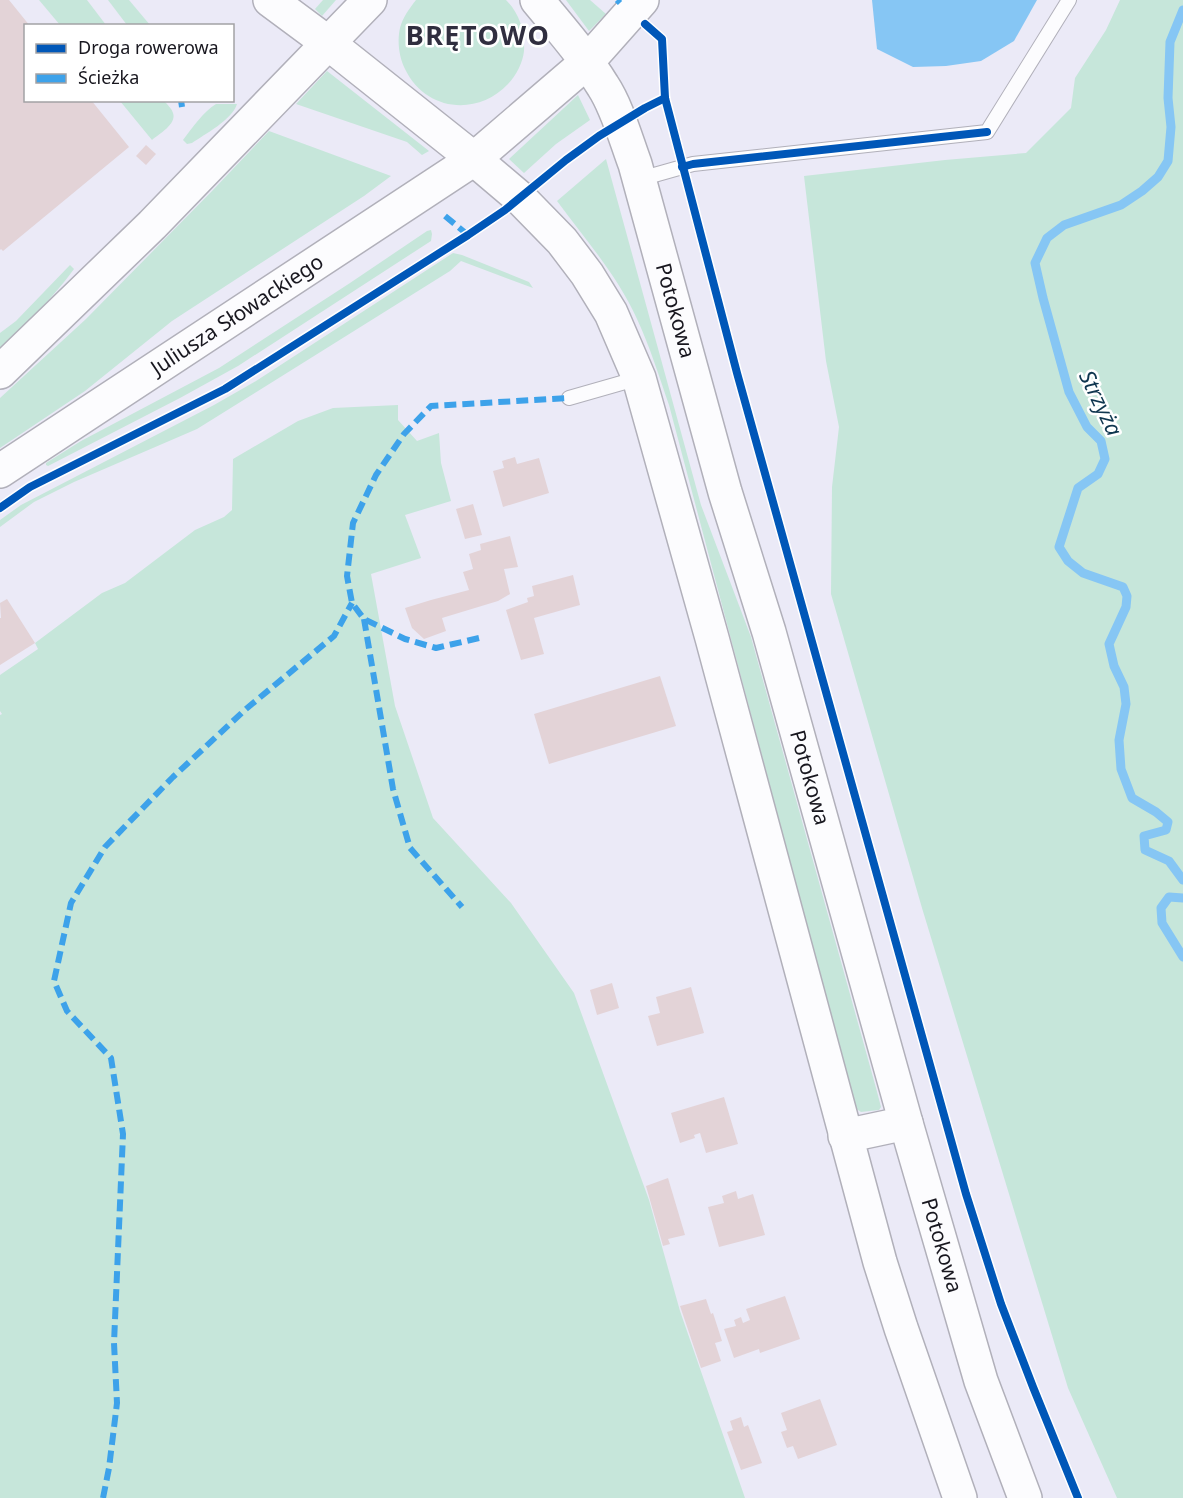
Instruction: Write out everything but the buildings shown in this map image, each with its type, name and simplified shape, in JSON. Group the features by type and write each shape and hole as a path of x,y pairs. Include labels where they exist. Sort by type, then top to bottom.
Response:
{"main road":[{"path":"270,0 328,43 520,198 562,240 587,274 610,313 639,378 880,1262 960,1498"},
{"path":"0,372 153,225 370,0"},
{"name":"Potokowa","path":"537,0 605,87 640,179 722,481 769,632 906,1123 981,1381 1025,1498"},
{"path":"587,62 642,0"},
{"name":"Juliusza Słowackiego","path":"0,471 474,159 587,62"},
{"path":"845,1136 906,1123"}],"lane":[{"path":"640,179 693,164 987,132 1069,0"},
{"path":"569,398 639,378"}],"green space":[{"path":"39,0 87,0 105,24 59,24"},
{"path":"108,0 129,0 149,24 126,24"},
{"path":"323,0 336,0 322,16 315,9"},
{"path":"416,0 506,0 518,17 524,44 521,64 511,81 495,95 467,105 452,105 425,94 405,69 399,49 401,24"},
{"path":"566,0 590,0 606,14 589,31"},
{"path":"1120,0 1183,0 1183,1498 1117,1498 1068,1388 922,908 831,594 832,487 839,427 826,361 804,176 1026,153 1071,108 1075,78 1106,30"},
{"path":"327,71 429,151 422,155 407,142 296,104"},
{"path":"578,95 590,120 556,144 524,173 509,159"},
{"path":"121,102 165,102 169,107 174,117 172,121 152,140"},
{"path":"216,104 237,104 224,121 187,144 183,140 202,115"},
{"path":"269,131 391,176 172,321 85,391 0,448 0,398 86,319"},
{"path":"606,159 701,505 751,637 876,1088 881,1107 879,1110 861,1112 855,1107 669,405 654,362 637,319 620,287 557,201"},
{"path":"431,230 431,241 238,366 180,398 46,465 81,441 219,368"},
{"path":"453,253 529,282 533,288 461,261 450,271 197,429 74,482 34,502 0,527 0,520 21,505 256,381"},
{"path":"70,265 74,269 57,290 0,348 0,333 16,321"},
{"path":"398,405 398,420 417,441 439,433 441,463 451,501 405,515 421,558 371,574 395,706 433,818 511,903 574,993 649,1200 680,1311 745,1498 0,1498 0,715 2,714 0,711 0,675 38,649 35,643 102,593 125,583 195,530 224,517 232,510 233,459 298,421 333,408"}],"water":[{"path":"872,0 1037,0 1014,41 981,61 946,66 913,67 877,49"}],"waterway":[{"name":"Strzyża","path":"1183,10 1170,42 1168,98 1171,127 1168,161 1158,177 1121,205 1064,225 1047,238 1035,263 1069,392 1087,427 1101,441 1105,459 1098,474 1078,488 1059,547 1068,561 1083,573 1123,587 1127,596 1126,607 1109,644 1114,666 1124,687 1126,704 1119,740 1121,769 1132,798 1168,822 1166,830 1144,836 1145,850 1169,861 1183,880"},
{"name":"Strzyża","path":"1183,898 1169,897 1161,908 1162,923 1183,957"}],"marked path":[{"path":"617,0 620,3"},
{"path":"181,102 182,107"},
{"path":"445,216 468,235"},
{"path":"479,638 436,648 405,639 364,619 352,603 347,576 353,523 376,475 404,434 431,406 569,398"},
{"path":"103,1498 117,1403 114,1343 123,1134 111,1058 67,1011 54,981 71,903 105,847 173,777 246,709 334,636 352,603"},
{"path":"364,619 393,789 410,848 462,907"}],"cycle path":[{"path":"645,24 662,39 665,98 737,373 966,1194 1001,1304 1078,1498"},
{"path":"0,508 30,487 225,389 468,235 505,210 599,136 665,98"},
{"path":"682,167 987,132"}],"district":[{"name":"BRĘTOWO","path":"478,36"}]}
